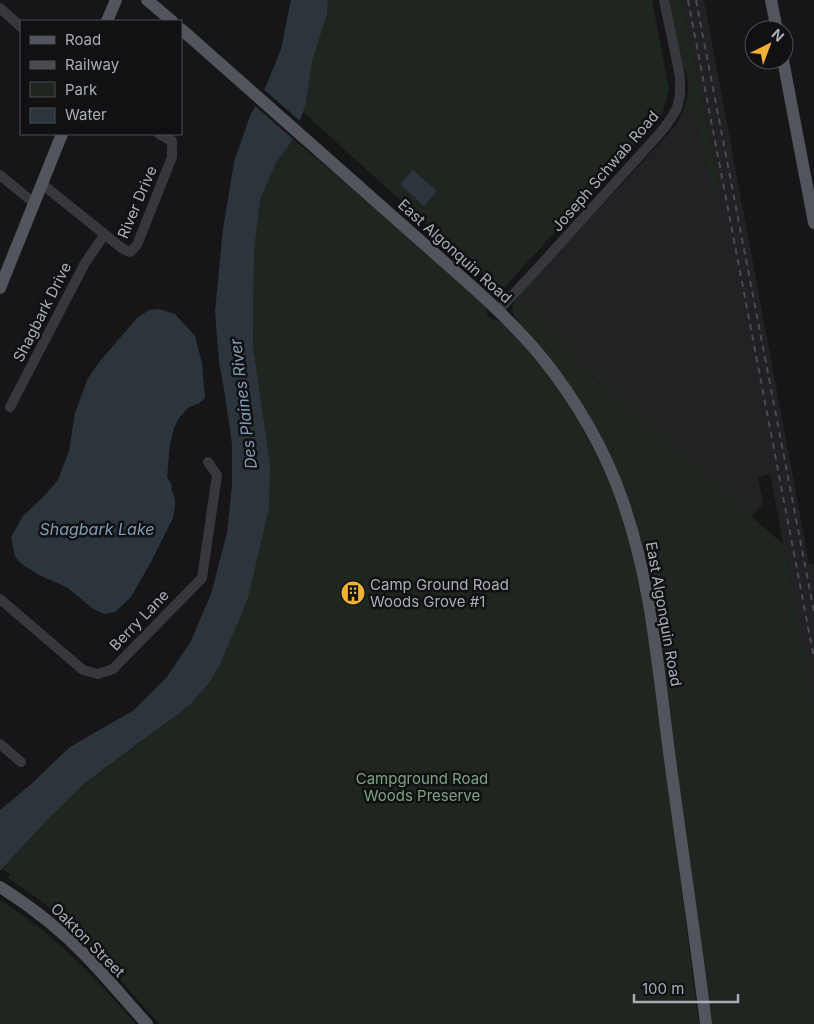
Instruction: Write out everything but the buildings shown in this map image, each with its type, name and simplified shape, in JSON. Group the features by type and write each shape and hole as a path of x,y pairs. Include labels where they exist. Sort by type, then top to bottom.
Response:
{"main road":[{"path":"107,20 116,0"},
{"path":"147,0 171,20"},
{"path":"771,0 775,20"},
{"name":"East Algonquin Road","path":"182,30 498,310 543,360 567,392 604,457 617,485 636,543 650,610 706,1024"},
{"path":"785,70 814,223"},
{"path":"0,288 62,135"},
{"name":"Oakton Street","path":"0,887 37,912 63,934 88,958 146,1024"}],"street":[{"name":"Joseph Schwab Road","path":"498,310 651,143 665,127 677,108 680,95 680,79 664,0"},
{"path":"0,8 20,26"},
{"name":"River Drive","path":"42,184 126,251 130,252 137,245 172,157 172,141 161,135"},
{"path":"0,175 34,203"},
{"name":"Shagbark Drive","path":"10,407 85,263 105,234"},
{"name":"Berry Lane","path":"0,599 83,670 98,674 112,669 202,578 216,475 208,462"},
{"path":"0,744 21,762"}],"shaded area":[{"path":"682,0 704,0 809,563 814,564 814,707 770,474 758,477 763,504 751,516 539,331 514,301 677,124 684,109 695,116 711,189 719,186"}],"green space":[{"path":"328,0 652,0 669,89 662,115 502,290 303,112 312,62 327,14"},
{"path":"669,0 682,0 719,186 711,189 695,116 684,109 688,90 687,75 682,61"},
{"name":"Campground Road Woods Preserve","path":"293,139 366,200 485,306 487,315 507,327 533,355 554,382 580,424 602,466 618,504 631,546 650,645 699,1024 159,1024 78,934 40,900 8,878 10,874 2,869 48,819 85,783 190,705 209,683 220,665 231,638 270,463 253,345 254,252 260,200 276,163"},
{"path":"535,279 539,281 520,302 570,348 565,354 783,544 814,705 814,1024 710,1024 649,567 625,491 528,332 514,316 513,306 515,301"},
{"path":"0,900 38,927 73,957 136,1024 0,1024"}],"water":[{"name":"Des Plaines River","path":"291,0 328,0 327,14 312,62 303,112 292,141 276,163 260,200 254,252 253,345 270,463 269,508 248,598 220,665 209,683 190,705 85,783 48,819 0,871 0,810 70,747 134,710 166,678 190,643 211,594 227,533 232,485 232,444 219,362 215,311 223,229 234,162 250,116 267,84 281,49"},
{"path":"413,170 437,191 424,206 400,184"},
{"name":"Shagbark Lake","path":"159,309 175,314 195,336 202,363 205,398 198,404 189,407 179,418 174,428 170,444 167,477 172,486 171,490 175,500 173,518 131,597 115,612 105,614 93,609 68,588 37,574 22,564 15,557 11,537 23,516 58,480 69,451 75,413 88,378 137,318 149,310"}],"pier":[{"path":"262,88 300,121 293,139 253,104"}],"railway":[{"path":"688,0 814,658"},
{"path":"696,0 814,612"}],"place":[{"name":"Camp Ground Road Woods Grove #1","path":"353,593"}]}
